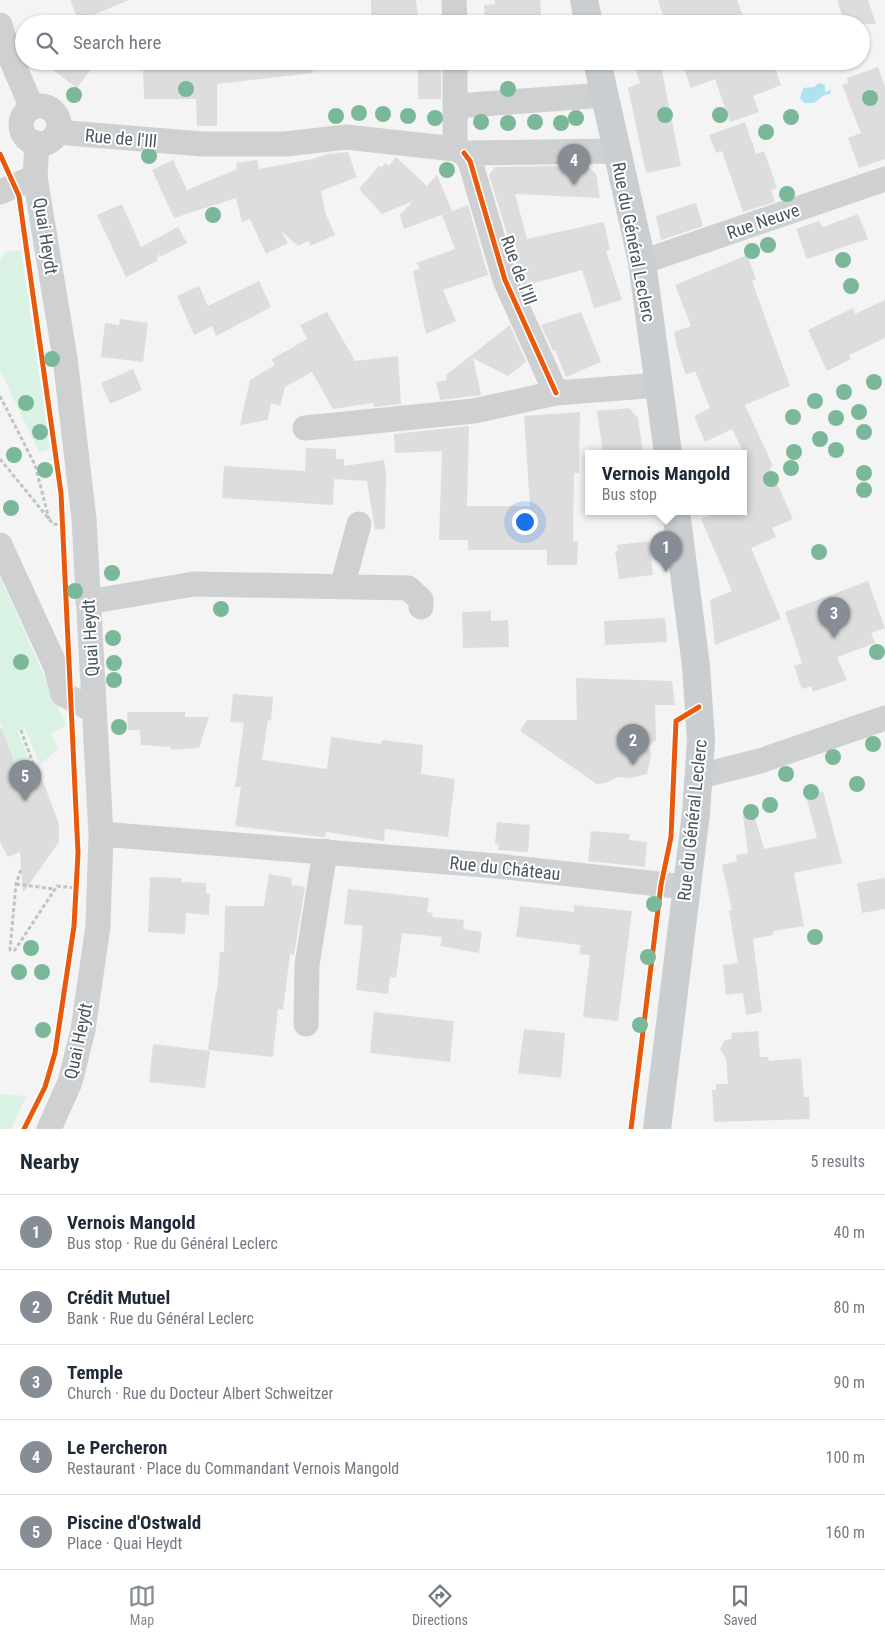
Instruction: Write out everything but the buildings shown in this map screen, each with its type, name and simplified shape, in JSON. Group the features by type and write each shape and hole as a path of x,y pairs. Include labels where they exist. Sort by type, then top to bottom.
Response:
{"main road":[{"path":"584,0 587,15"},
{"name":"Rue du Général Leclerc","path":"599,70 642,262 668,450"},
{"name":"Rue du Général Leclerc","path":"657,1129 700,776 701,731 696,666 677,515"}],"street":[{"path":"454,0 455,15"},
{"path":"0,25 15,68"},
{"path":"16,70 32,108 23,116 21,128 27,138 47,138"},
{"path":"455,70 460,151 616,151"},
{"path":"456,106 604,95"},
{"name":"Rue de l'Ill","path":"47,138 202,144 286,144 346,137 460,151 470,161 505,280 556,393"},
{"name":"Quai Heydt","path":"47,138 35,177 65,358 84,523 100,834 98,926 83,1030 70,1082 49,1129"},
{"path":"0,192 35,177"},
{"name":"Rue Neuve","path":"642,262 885,179"},
{"path":"305,428 474,411 556,393 659,386"},
{"path":"342,587 359,524"},
{"path":"0,544 52,660 63,694 94,711"},
{"path":"88,602 194,584 408,588 421,600 421,607"},
{"path":"700,776 760,761 885,718"},
{"name":"Rue du Château","path":"100,834 497,866 685,887"},
{"path":"306,1024 307,965 325,851"}],"path":[{"path":"0,396 35,465 50,519"},
{"path":"0,459 57,525 84,523"},
{"path":"21,730 36,772"},
{"path":"21,870 16,884 10,950 15,950 56,886 77,888"},
{"path":"8,883 54,889"}],"green space":[{"path":"21,250 50,449 39,452 0,370 0,260 6,252"},
{"path":"0,577 66,725 51,734 58,748 40,765 25,728 18,731 31,767 18,772 0,722"},
{"path":"0,1094 26,1096 11,1129 0,1129"}],"water":[{"path":"819,83 825,85 825,92 831,90 830,94 824,95 814,103 804,103 800,98 803,88 814,87"}],"cycle path":[{"path":"464,153 470,161 505,280 556,393"},
{"path":"0,154 19,196 61,493 78,853 74,926 55,1053 45,1087 24,1129"},
{"path":"631,1129 661,885 671,837 676,721 699,707"}],"place":[{"name":"Le Percheron","path":"574,185"},
{"name":"Vernois Mangold","path":"666,572"},
{"name":"Temple","path":"834,638"},
{"name":"Crédit Mutuel","path":"633,765"},
{"name":"Piscine d'Ostwald","path":"25,801"}]}
